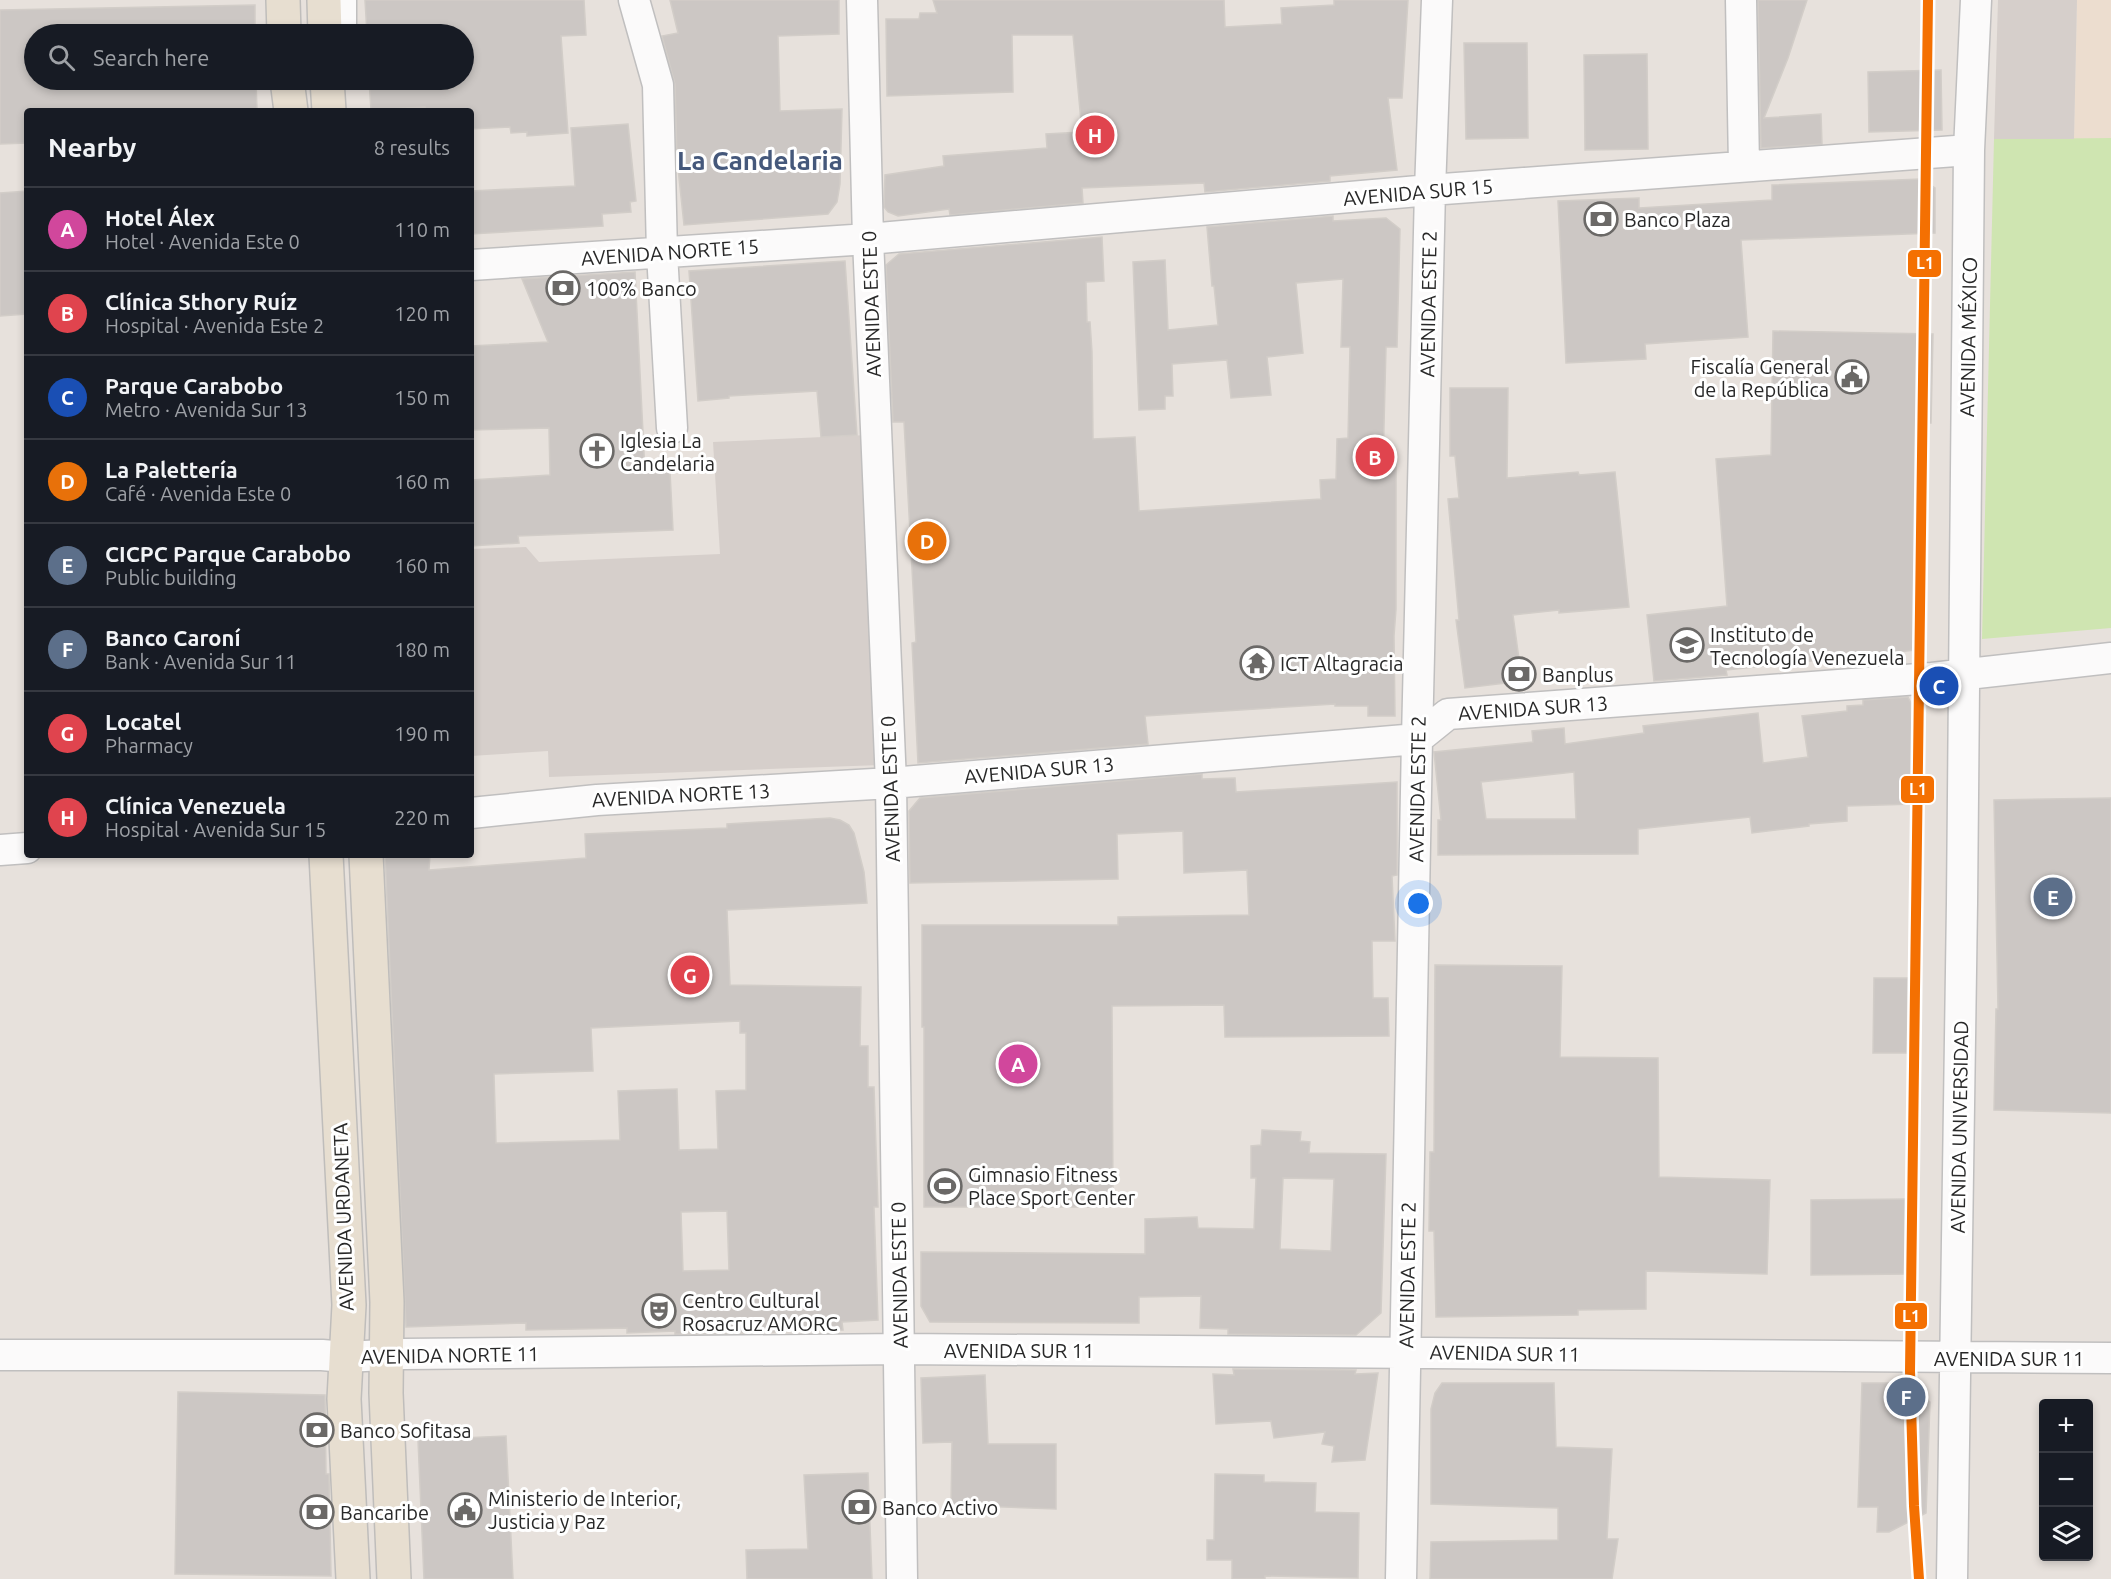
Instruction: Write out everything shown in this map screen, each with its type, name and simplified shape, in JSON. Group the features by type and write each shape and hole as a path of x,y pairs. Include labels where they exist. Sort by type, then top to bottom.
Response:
{"main road":[{"path":"283,0 284,24"},
{"path":"297,0 298,24"},
{"path":"324,0 325,24"},
{"path":"288,90 291,108"},
{"path":"298,90 298,108"},
{"path":"328,90 329,108"},
{"name":"AVENIDA URDANETA","path":"326,858 349,1305 344,1399 353,1579"},
{"name":"AVENIDA URDANETA","path":"366,858 387,1302 386,1355 394,1579"}],"street":[{"path":"341,0 341,24"},
{"path":"634,0 658,85 662,253 672,428"},
{"name":"AVENIDA ESTE 0","path":"862,0 868,239 891,783 903,1579"},
{"name":"AVENIDA ESTE 2","path":"1401,1579 1417,739 1430,190 1437,0"},
{"path":"1741,0 1744,166"},
{"name":"AVENIDA MÉXICO","path":"1964,675 1969,150 1976,0"},
{"path":"336,108 338,90"},
{"name":"AVENIDA SUR 15","path":"868,239 1430,190 1969,150"},
{"name":"AVENIDA NORTE 15","path":"474,265 868,239"},
{"name":"AVENIDA SUR 13","path":"891,783 1417,739 1448,714 1964,675 2111,658"},
{"name":"AVENIDA UNIVERSIDAD","path":"1952,1579 1964,675"},
{"name":"AVENIDA NORTE 13","path":"474,813 597,800 891,783"},
{"path":"0,850 24,848"},
{"name":"AVENIDA SUR 11","path":"900,1349 2111,1358"},
{"name":"AVENIDA NORTE 11","path":"0,1355 322,1355 345,1357 900,1349"}],"shaded area":[{"path":"1998,0 2077,0 2074,139 1994,139"},
{"path":"2077,0 2111,0 2111,138 2074,139"},
{"path":"868,435 881,765 549,777 548,751 474,756 474,549 526,547 539,562 720,554 713,442"}],"green space":[{"path":"2111,138 2111,628 1982,639 1994,139"}],"building":[{"path":"365,0 584,0 586,35 561,36 568,133 527,136 527,132 511,133 510,127 474,129 474,108 371,108 370,90 474,90 474,24 366,24"},
{"path":"670,0 839,0 839,34 778,36 780,111 842,109 840,184 837,202 828,214 684,225 677,159 675,84 662,36 678,33"},
{"path":"933,0 1224,0 1225,27 1282,24 1281,8 1334,5 1334,0 1408,0 1402,98 1388,98 1397,170 1330,176 1330,181 1205,192 1204,183 1082,188 1083,203 950,215 949,209 898,216 888,212 884,207 885,175 944,166 943,156 1047,148 1046,134 1082,132 1073,35 1012,35 1013,92 887,96 886,19 919,19 920,13 937,13"},
{"path":"1758,0 1807,0 1788,58 1764,118 1821,114 1822,144 1761,148"},
{"path":"255,5 255,24 24,24 24,90 256,90 257,108 24,108 24,143 0,144 0,10"},
{"path":"1464,43 1527,43 1528,138 1466,139"},
{"path":"1647,54 1648,149 1585,150 1584,55"},
{"path":"1941,70 1942,130 1869,132 1868,72"},
{"path":"628,124 636,201 630,202 631,212 602,214 603,226 474,234 474,191 575,186 571,128"},
{"path":"1921,179 1935,188 1935,233 1741,240 1748,337 1645,344 1646,359 1566,363 1558,201 1639,198 1639,208 1772,200 1772,185"},
{"path":"24,191 24,314 0,316 0,193"},
{"path":"1333,216 1333,221 1386,218 1400,229 1397,347 1386,347 1383,464 1396,464 1395,716 1368,716 1368,706 1335,706 1335,704 1145,716 1148,744 918,763 912,643 916,642 904,422 893,422 886,265 899,254 1102,237 1104,281 1086,282 1087,322 1090,322 1092,352 1093,439 1135,437 1139,511 1321,499 1320,480 1336,479 1337,439 1348,438 1350,347 1341,347 1343,279 1296,283 1303,353 1267,357 1271,395 1231,398 1227,360 1172,364 1173,396 1165,396 1165,409 1139,410 1133,262 1165,260 1168,330 1218,325 1207,227"},
{"path":"845,261 857,435 821,437 817,391 729,396 729,398 698,401 689,271"},
{"name":"Iglesia La Candelaria","path":"635,272 645,473 670,472 673,530 518,536 519,543 474,546 474,480 550,475 549,428 474,430 474,346 548,342 522,279"},
{"path":"1773,331 1933,334 1931,423 1917,423 1915,650 1726,670 1727,675 1654,681 1647,615 1727,606 1716,459 1771,455"},
{"path":"1450,388 1508,388 1507,478 1578,472 1579,475 1615,472 1629,607 1559,613 1559,610 1513,615 1522,681 1465,688 1456,620 1459,620 1448,499 1459,498 1455,456 1450,456"},
{"path":"1908,697 1911,703 1914,804 1847,806 1847,821 1752,833 1750,817 1638,829 1638,854 1438,855 1438,820 1441,820 1434,752 1533,742 1532,731 1564,728 1565,744 1644,733 1643,726 1758,713 1763,763 1808,757 1802,716 1847,711 1847,706 1863,705 1863,700","holes":["1574,772 1576,819 1486,819 1481,782"]},
{"path":"1202,774 1202,779 1235,778 1236,792 1397,782 1397,875 1392,876 1395,941 1372,941 1373,998 1388,998 1389,1036 1225,1037 1224,1005 1112,1006 1113,1207 924,1207 922,925 1118,925 1118,917 1249,915 1247,870 1184,873 1183,831 1117,834 1118,879 910,883 909,811 920,798"},
{"path":"2111,798 2111,1113 1994,1110 1996,1009 1998,1009 1994,800"},
{"path":"830,818 849,825 854,833 864,872 867,903 727,910 730,985 861,987 860,1046 868,1046 868,1087 874,1087 878,1207 874,1207 878,1320 842,1322 843,1330 749,1333 675,1334 675,1331 627,1333 627,1328 526,1330 526,1323 406,1327 385,858 430,858 429,870 586,858 585,834 727,828 727,824","holes":["740,1021 740,1033 746,1033 746,1090 716,1091 718,1149 679,1150 677,1089 618,1091 620,1140 496,1143 494,1074 593,1071 591,1028","727,1211 729,1270 683,1271 681,1212"]},
{"path":"1435,965 1562,966 1560,1057 1658,1058 1659,1177 1770,1180 1767,1274 1646,1271 1646,1309 1578,1310 1578,1315 1436,1317 1434,1231 1429,1231 1430,1152 1434,1152"},
{"path":"1874,978 1908,978 1907,1053 1873,1053"},
{"path":"1262,1130 1301,1132 1300,1141 1310,1142 1309,1153 1386,1154 1381,1313 1356,1335 1228,1334 1228,1329 1200,1328 1201,1296 1139,1297 1139,1323 930,1322 921,1306 921,1252 1145,1254 1145,1219 1197,1217 1198,1228 1254,1229 1256,1178 1251,1178 1251,1146 1261,1145","holes":["1283,1178 1334,1179 1331,1251 1280,1249"]},
{"path":"1910,1199 1911,1274 1811,1275 1811,1200"},
{"path":"1233,1369 1356,1370 1355,1374 1378,1373 1365,1460 1332,1462 1334,1446 1322,1444 1325,1432 1274,1438 1271,1421 1216,1424 1213,1374 1234,1375"},
{"path":"985,1375 988,1444 1056,1444 1056,1509 951,1505 952,1442 923,1443 921,1378"},
{"path":"1442,1383 1554,1383 1556,1447 1612,1449 1607,1539 1618,1539 1612,1579 1430,1579 1431,1542 1558,1540 1558,1508 1431,1504 1431,1409 1435,1393"},
{"path":"1862,1383 1910,1383 1930,1402 1926,1513 1889,1532 1877,1532 1878,1507 1858,1507"},
{"path":"178,1392 325,1395 331,1576 175,1574"},
{"name":"Ministerio de Interior, Justicia y Paz","path":"506,1436 513,1579 424,1579 418,1440"},
{"path":"868,1473 872,1579 747,1579 746,1550 808,1549 804,1475"},
{"path":"1215,1474 1264,1475 1264,1482 1316,1483 1315,1512 1359,1513 1358,1578 1265,1576 1265,1579 1232,1579 1232,1560 1207,1560 1207,1540 1214,1540"}],"transit line":[{"name":"L1","path":"1919,1579 1914,1506 1910,1371 1928,0"}],"place":[{"name":"Clínica Venezuela","path":"1095,135"},
{"name":"Banco Plaza","path":"1601,219"},
{"name":"100% Banco","path":"563,288"},
{"name":"Fiscalía General de la República","path":"1852,377"},
{"name":"Iglesia La Candelaria","path":"597,451"},
{"name":"Clínica Sthory Ruíz","path":"1375,457"},
{"name":"La Palettería","path":"927,541"},
{"name":"Instituto de Tecnología Venezuela","path":"1687,645"},
{"name":"ICT Altagracia","path":"1257,663"},
{"name":"Banplus","path":"1519,674"},
{"name":"Parque Carabobo","path":"1939,686"},
{"name":"CICPC Parque Carabobo","path":"2053,897"},
{"name":"Locatel","path":"690,975"},
{"name":"Hotel Álex","path":"1018,1064"},
{"name":"Gimnasio Fitness Place Sport Center","path":"945,1186"},
{"name":"Centro Cultural Rosacruz AMORC","path":"659,1311"},
{"name":"Banco Caroní","path":"1906,1397"},
{"name":"Banco Sofitasa","path":"317,1430"},
{"name":"Banco Activo","path":"859,1507"},
{"name":"Ministerio de Interior, Justicia y Paz","path":"465,1510"},
{"name":"Bancaribe","path":"317,1512"}],"district":[{"name":"La Candelaria","path":"760,160"}]}
